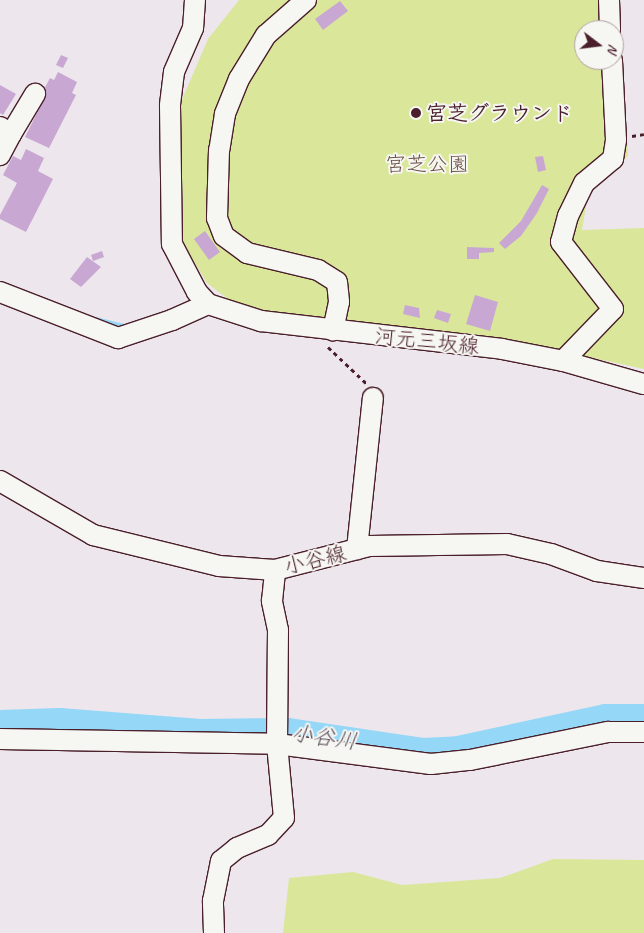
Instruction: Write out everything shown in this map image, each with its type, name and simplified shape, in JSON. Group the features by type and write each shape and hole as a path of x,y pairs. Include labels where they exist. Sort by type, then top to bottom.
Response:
{"street":[{"path":"0,292 118,338 172,320 208,304 197,292 172,244 170,106 174,72 193,28 196,0"},
{"path":"306,0 266,35 239,79 225,114 219,150 217,218 224,236 247,253 318,270 337,282 339,302 333,330"},
{"path":"608,0 609,20"},
{"path":"563,361 613,309 561,242 568,216 584,184 613,159 616,140 612,70"},
{"path":"0,155 6,130 35,94"},
{"name":"河元三坂線","path":"208,304 261,321 502,349 563,361 644,384"},
{"path":"357,549 373,398"},
{"name":"小谷線","path":"0,480 94,535 219,566 275,570 369,546 507,544 551,554 597,571 644,578"},
{"path":"214,933 214,901 221,861 237,848 268,835 284,818 277,744 278,630 272,601 275,570"},
{"path":"0,739 277,744 431,764 470,760 608,732 644,732"}],"path":[{"path":"303,326 364,378 373,398"}],"green space":[{"name":"宮芝公園","path":"239,0 618,0 619,20 574,20 574,70 622,70 628,156 588,195 582,230 644,228 644,369 501,338 261,310 228,299 207,283 183,244 181,102 208,39"},
{"path":"553,859 644,860 644,933 283,933 289,878 353,872 402,885 500,878"}],"building":[{"path":"340,1 348,11 323,30 315,19"},
{"path":"61,55 68,58 63,68 56,65"},
{"path":"58,72 77,82 72,93 76,95 49,148 25,137 45,97 41,95 50,78 54,80"},
{"path":"0,85 16,94 3,115 0,113"},
{"path":"26,149 44,158 38,171 53,179 26,232 0,219 0,215 17,183 3,175 13,156 21,160"},
{"path":"543,156 546,170 538,172 535,157"},
{"path":"542,185 549,189 537,213 521,236 505,249 499,243 521,221"},
{"path":"205,231 220,252 209,260 194,239"},
{"path":"467,247 494,248 494,252 479,253 479,259 467,259"},
{"path":"102,251 104,257 93,261 91,255"},
{"path":"87,257 101,267 81,287 70,279"},
{"path":"475,295 498,302 490,331 466,324"},
{"path":"405,305 419,308 420,318 403,314"},
{"path":"437,310 451,314 448,323 434,318"}],"waterway":[{"path":"95,319 128,327"},
{"name":"小谷川","path":"0,724 59,722 200,733 288,732 422,752 458,750 605,718 644,718"}],"place":[{"name":"宮芝グラウンド","path":"416,113"}]}
